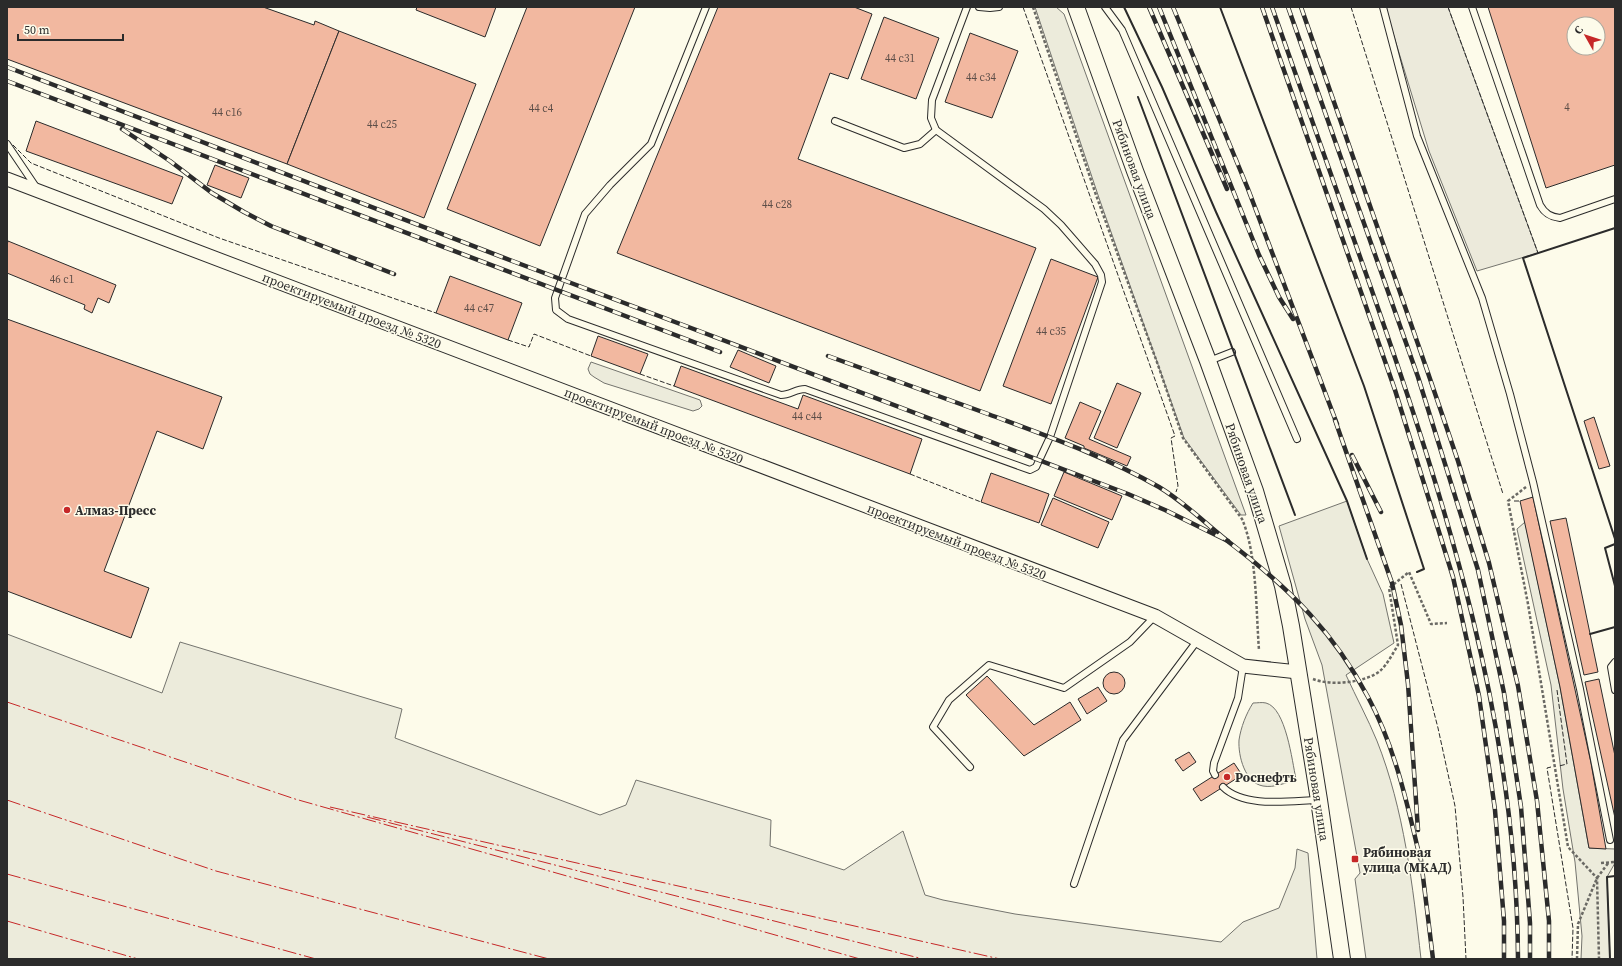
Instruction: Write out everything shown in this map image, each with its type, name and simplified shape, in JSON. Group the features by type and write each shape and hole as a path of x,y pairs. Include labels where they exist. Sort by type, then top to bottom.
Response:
{"street":[{"name":"Рябиновая улица","path":"1076,7 1135,171 1208,361 1255,491 1284,586 1292,626 1342,959"},
{"name":"проектируемый проезд № 5320","path":"7,179 1155,616 1243,666 1298,672"}],"lane":[{"path":"706,7 651,144 610,185 585,214 555,298 556,310 568,319 781,395 791,395 796,391 805,390 1026,469 1033,470 1040,460 1050,437 1102,282 1102,275 1095,264 1070,234 1044,209 936,130 931,118 932,100 967,7"},
{"path":"980,7 999,7"},
{"path":"1105,7 1122,30 1297,439"},
{"path":"1383,7 1417,136 1482,298 1510,394 1533,482 1580,689 1610,840"},
{"path":"1472,7 1543,211 1554,217 1560,218 1615,199"},
{"path":"835,121 904,148 920,144 936,130"},
{"path":"7,144 38,190"},
{"path":"1208,361 1232,352"},
{"path":"970,767 933,727 949,700 989,665 1064,688 1130,642 1155,616"},
{"path":"1074,884 1123,740 1197,641"},
{"path":"1615,662 1611,667 1615,690"},
{"path":"1215,775 1213,770 1214,763 1238,698 1243,666"},
{"path":"1223,787 1234,795 1251,801 1319,800"}],"path":[{"path":"1033,7 1096,195 1183,438 1242,519 1252,560 1258,650"},
{"path":"1533,482 1508,501 1528,604 1568,847 1597,878 1599,959"},
{"path":"1298,672 1319,681 1356,682 1381,671 1398,645 1389,588 1409,572 1431,624 1447,623"},
{"path":"1578,959 1578,924 1597,878 1609,862"},
{"path":"1601,863 1615,862"}],"shaded area":[{"path":"1035,7 1056,7 1064,14 1246,515 1241,515 1184,438 1099,198"},
{"path":"1385,7 1448,7 1538,253 1477,271 1429,151"},
{"path":"591,362 700,400 702,406 693,411 604,383 590,374 588,369"},
{"path":"1347,501 1367,559 1383,594 1394,643 1346,675 1377,741 1394,794 1401,821 1411,876 1421,959 1366,959 1355,879 1360,873 1322,665 1305,619 1279,526"},
{"path":"1525,522 1560,687 1589,848 1615,849 1615,863 1607,877 1610,959 1581,959 1582,936 1575,862 1563,789 1551,685 1517,529"},
{"path":"7,634 162,693 180,642 402,709 395,738 600,815 626,805 636,780 771,820 770,846 844,870 903,831 925,895 1015,914 1221,942 1243,922 1279,908 1295,868 1297,849 1308,853 1317,959 7,959"},
{"path":"1253,703 1266,703 1273,707 1279,714 1287,736 1296,779 1280,785 1263,786 1257,784 1247,774 1241,761 1239,740 1244,721"}],"building":[{"path":"7,7 263,7 314,25 315,21 339,31 287,164 7,59"},
{"path":"417,7 496,7 485,37 416,10"},
{"path":"527,7 635,7 540,246 447,209"},
{"path":"718,7 854,7 872,14 848,79 830,73 798,159 1036,248 980,391 617,253"},
{"path":"1488,7 1615,7 1615,165 1546,188"},
{"path":"884,17 939,38 916,99 861,79"},
{"path":"339,31 476,84 424,218 287,164"},
{"path":"970,33 1018,51 992,118 945,102"},
{"path":"36,121 183,177 172,204 26,151"},
{"path":"215,165 249,178 241,198 207,185"},
{"path":"8,241 116,285 109,303 98,298 92,313 84,309 85,305 7,273"},
{"path":"1051,259 1098,277 1051,404 1003,386"},
{"path":"450,276 522,303 508,340 436,313"},
{"name":"Алмаз-Пресс","path":"7,319 222,397 203,449 157,431 104,571 149,588 131,638 7,591"},
{"path":"598,336 648,354 640,374 591,356"},
{"path":"738,350 776,366 769,383 730,367"},
{"path":"681,366 798,409 803,395 922,439 910,474 674,386"},
{"path":"1117,383 1141,393 1117,448 1094,438"},
{"path":"1080,402 1101,411 1089,439 1131,457 1127,466 1084,448 1084,446 1065,438"},
{"path":"1594,417 1610,466 1599,469 1584,421"},
{"path":"1064,472 1122,496 1112,520 1054,496"},
{"path":"991,473 1049,494 1039,523 981,502"},
{"path":"1533,497 1591,763 1606,849 1589,848 1560,687 1520,501"},
{"path":"1053,498 1109,522 1098,548 1041,525"},
{"path":"1566,518 1598,672 1584,675 1550,521"},
{"path":"1114,672 1122,675 1125,683 1122,691 1114,694 1106,691 1103,683 1106,675"},
{"path":"987,676 1034,725 1070,702 1081,720 1024,756 966,695"},
{"path":"1599,679 1615,756 1615,818 1585,682"},
{"path":"1098,687 1107,701 1087,714 1078,699"},
{"path":"1189,752 1196,762 1183,771 1175,760"},
{"path":"1234,763 1242,775 1201,801 1193,789"}],"railway":[{"path":"1149,7 1227,189"},
{"path":"1159,7 1259,255 1279,297 1293,319"},
{"path":"1173,7 1248,189 1337,424"},
{"path":"1262,7 1395,390 1453,577 1479,696 1495,810 1504,921 1504,959"},
{"path":"1272,7 1371,288 1426,452 1451,535 1473,618 1491,702 1505,787 1515,872 1518,959"},
{"path":"1288,7 1418,377 1478,570 1504,693 1521,807 1530,923 1530,959"},
{"path":"1301,7 1458,461 1489,563 1518,686 1537,801 1549,921 1549,959"},
{"path":"7,67 515,262 1128,494 1165,510 1228,541"},
{"path":"7,81 720,352"},
{"path":"122,129 170,161 212,193 244,212 271,226 394,274"},
{"path":"828,356 1031,430 1097,456 1139,476 1159,487 1188,508 1255,562 1292,596 1326,633 1355,674 1368,697 1393,755 1405,796 1420,858"},
{"path":"1335,420 1392,583 1401,625 1408,684 1418,830"},
{"path":"1352,455 1381,512"},
{"path":"1420,852 1433,959"}],"fence":[{"path":"1023,7 1175,436 1171,438 1178,486 1176,492"},
{"path":"1351,7 1503,494"},
{"path":"1448,7 1538,253"},
{"path":"13,145 31,163 219,238 436,313"},
{"path":"508,340 529,347 534,334 591,356"},
{"path":"640,374 674,386"},
{"path":"910,474 981,502"},
{"path":"1514,501 1520,501"},
{"path":"1401,584 1438,728 1455,806 1463,897 1466,959"},
{"path":"1557,690 1567,764 1559,766"},
{"path":"1551,767 1547,768 1573,928 1572,959"}],"wall":[{"path":"1124,7 1162,87 1216,212 1347,501 1367,559"},
{"path":"1220,7 1364,386 1424,569 1417,572"},
{"path":"1138,97 1295,515"},
{"path":"1615,228 1523,258 1615,539"},
{"path":"1615,544 1605,548 1615,586"},
{"path":"1590,634 1615,627"},
{"path":"1610,959 1607,877 1615,876"}],"power":[{"path":"7,702 295,799 860,959"},
{"path":"7,800 216,871 549,959"},
{"path":"330,807 1000,959"},
{"path":"367,817 923,959"},
{"path":"7,874 316,959"},
{"path":"7,921 138,959"}],"place":[{"name":"Алмаз-Пресс","path":"67,510"},
{"name":"Роснефть","path":"1227,777"},
{"name":"Рябиновая улица (МКАД)","path":"1355,859"}]}
